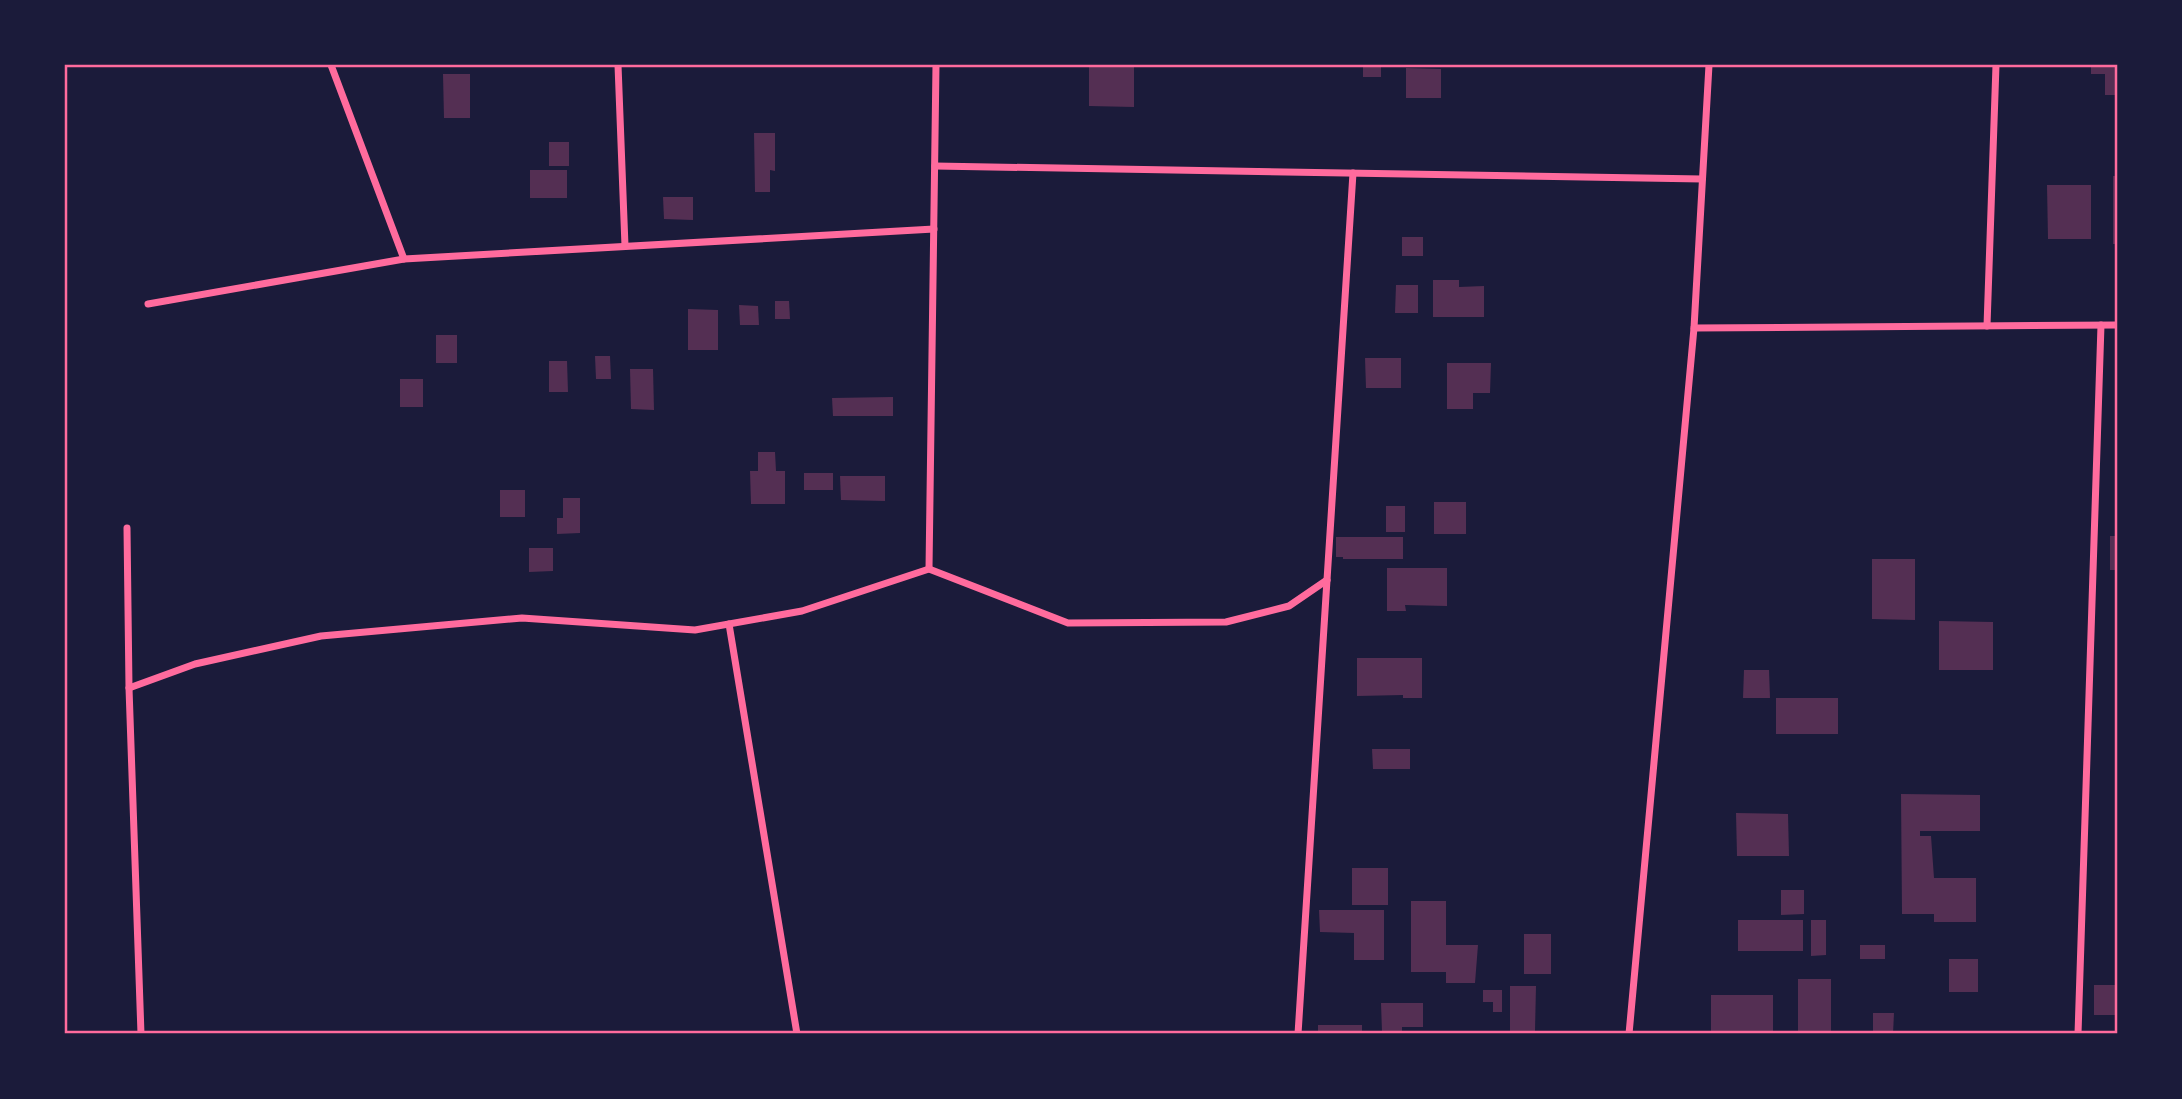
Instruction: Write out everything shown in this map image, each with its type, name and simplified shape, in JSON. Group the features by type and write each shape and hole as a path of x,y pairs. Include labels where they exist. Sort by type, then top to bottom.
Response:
{"street":[{"path":"331,65 404,259"},
{"path":"618,65 625,246"},
{"path":"929,569 936,65"},
{"path":"1629,1034 1694,328 1709,65"},
{"path":"1987,326 1996,65"},
{"path":"935,166 1702,179"},
{"path":"1298,1034 1353,173"},
{"path":"148,304 404,259 934,229"},
{"path":"2078,1034 2101,325"},
{"path":"1694,328 2117,325"},
{"path":"127,528 129,688 141,1034"},
{"path":"129,688 195,664 321,636 522,618 695,630 802,611 929,569 1068,623 1226,622 1289,606 1327,580"},
{"path":"729,624 797,1034"}],"building":[{"path":"1089,65 1134,65 1134,107 1089,106"},
{"path":"1363,65 1381,65 1381,77 1363,77"},
{"path":"2091,65 2117,65 2117,95 2105,95 2105,74 2091,74"},
{"path":"1406,68 1441,69 1441,98 1406,98"},
{"path":"443,74 470,74 470,118 444,118"},
{"path":"754,133 775,133 775,171 770,170 770,192 755,192"},
{"path":"549,142 569,142 569,166 549,166"},
{"path":"530,170 567,170 567,198 530,198"},
{"path":"2113,176 2117,176 2117,244 2113,244"},
{"path":"2047,185 2091,185 2091,239 2048,239"},
{"path":"663,197 693,197 693,220 664,219"},
{"path":"1402,237 1423,237 1423,256 1402,256"},
{"path":"1433,280 1459,280 1459,287 1484,286 1484,317 1433,317"},
{"path":"1396,285 1418,285 1418,313 1395,313"},
{"path":"775,301 789,301 790,319 775,319"},
{"path":"739,305 758,306 759,325 740,325"},
{"path":"688,309 718,310 718,350 688,350"},
{"path":"436,335 457,335 457,363 436,363"},
{"path":"595,356 610,356 611,379 596,379"},
{"path":"1365,358 1401,358 1401,388 1366,388"},
{"path":"549,361 567,361 568,392 549,392"},
{"path":"1447,363 1491,363 1490,393 1473,393 1473,409 1447,409"},
{"path":"630,369 653,369 654,410 631,409"},
{"path":"400,379 423,379 423,407 400,407"},
{"path":"893,397 893,416 833,416 832,398"},
{"path":"758,452 775,452 776,471 785,471 785,504 751,504 750,471 758,471"},
{"path":"804,473 833,473 833,490 804,490"},
{"path":"840,476 885,476 885,501 841,500"},
{"path":"500,490 525,490 525,517 500,517"},
{"path":"563,498 580,498 580,533 557,534 557,518 563,518"},
{"path":"1434,502 1466,502 1466,534 1434,534"},
{"path":"1386,506 1405,506 1405,532 1386,532"},
{"path":"2110,536 2117,536 2117,570 2110,570"},
{"path":"1336,537 1403,537 1403,559 1336,557"},
{"path":"529,548 553,548 553,571 529,572"},
{"path":"1872,559 1915,559 1915,620 1872,619"},
{"path":"1387,568 1447,568 1447,606 1405,605 1406,611 1387,611"},
{"path":"1939,621 1993,622 1993,670 1939,670"},
{"path":"1357,658 1422,658 1422,698 1403,698 1403,695 1357,696"},
{"path":"1744,670 1769,670 1770,698 1743,698"},
{"path":"1776,698 1838,698 1838,734 1776,734"},
{"path":"1372,749 1410,749 1410,769 1373,769"},
{"path":"1901,794 1980,795 1980,831 1920,831 1920,836 1931,836 1934,878 1976,878 1976,922 1934,922 1934,914 1902,914"},
{"path":"1736,813 1788,814 1789,856 1737,856"},
{"path":"1352,868 1388,868 1388,905 1352,905"},
{"path":"1781,890 1804,890 1804,914 1781,915"},
{"path":"1411,901 1446,901 1446,945 1478,945 1475,983 1446,983 1446,972 1411,972"},
{"path":"1319,910 1384,910 1384,960 1354,960 1354,933 1320,932"},
{"path":"1738,920 1803,920 1803,951 1738,951"},
{"path":"1811,920 1826,920 1826,955 1811,956"},
{"path":"1524,934 1551,934 1551,974 1524,974"},
{"path":"1860,945 1885,945 1885,959 1860,959"},
{"path":"1949,959 1978,959 1978,992 1949,992"},
{"path":"1798,979 1831,979 1831,1034 1798,1034"},
{"path":"2094,985 2117,985 2117,1015 2094,1015"},
{"path":"1510,986 1536,986 1535,1031 1510,1031"},
{"path":"1483,990 1502,990 1502,1012 1493,1012 1493,1002 1483,1002"},
{"path":"1711,995 1773,995 1773,1033 1711,1034"},
{"path":"1381,1003 1423,1003 1423,1027 1402,1027 1402,1032 1382,1032"},
{"path":"1873,1013 1894,1013 1893,1034 1873,1034"},
{"path":"1318,1025 1362,1025 1362,1034 1318,1034"}]}
